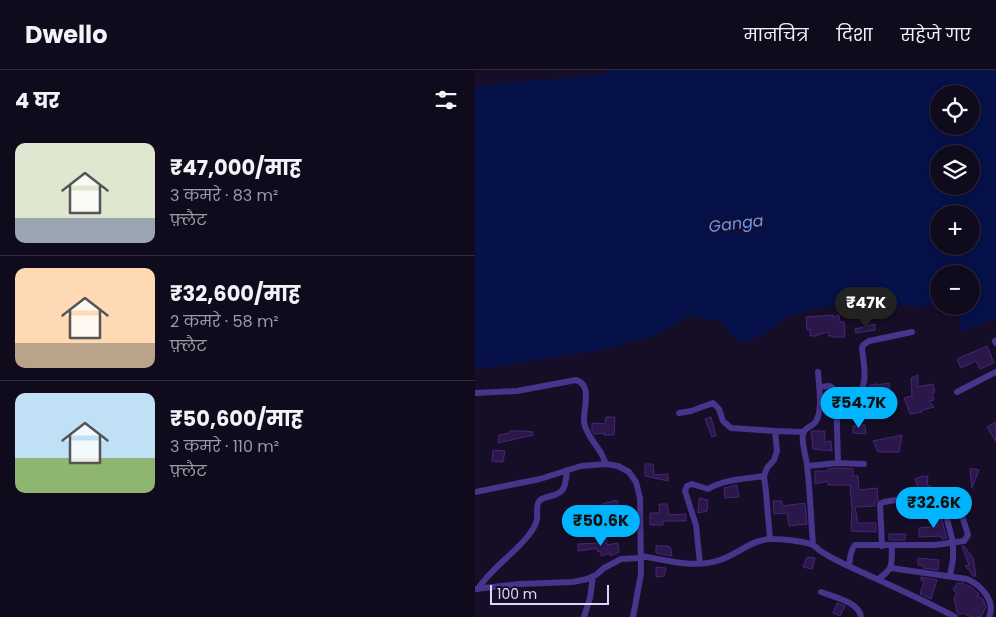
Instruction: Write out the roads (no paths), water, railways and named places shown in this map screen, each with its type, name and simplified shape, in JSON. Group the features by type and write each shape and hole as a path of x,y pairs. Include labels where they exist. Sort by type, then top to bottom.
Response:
{"street":[{"path":"836,401 850,400 858,395 863,388 861,349 863,345 869,341 912,332"},
{"path":"679,413 713,403 719,409 723,421 731,428 803,432 814,424 819,412 818,372"},
{"path":"957,392 996,372"},
{"path":"475,393 517,391 576,380 581,382 585,387 586,394 584,421 586,430 606,464"},
{"path":"819,386 828,386 835,391 838,464"},
{"path":"770,539 764,476 777,451 775,431"},
{"path":"803,432 813,545"},
{"path":"475,492 540,479 581,466 606,464 626,469 636,482 640,498 641,574 633,617"},
{"path":"807,466 864,464"},
{"path":"477,589 490,573 508,558 532,530 537,520 537,506 539,502 562,491 565,487 567,470"},
{"path":"700,564 697,525 685,491 687,486 692,484 708,488 717,483 731,480 764,476"},
{"path":"849,566 851,551 855,545 935,545 964,541 968,535 954,490"},
{"path":"940,492 953,542 950,576"},
{"path":"882,546 880,504 896,500"},
{"path":"477,589 520,584 573,582 593,576 621,559 641,557 682,564 700,564 726,558 752,544 770,539 788,540 813,545 826,554 943,614 955,617"},
{"path":"878,579 891,568 892,546"},
{"path":"891,568 967,579 973,582 989,598 992,605 989,617"},
{"path":"585,617 593,576"},
{"path":"821,592 851,603 859,610 861,617"}],"water":[{"name":"Ganga","path":"612,70 996,70 996,319 961,332 959,315 980,315 980,265 930,265 930,306 848,302 788,316 765,334 740,344 721,322 689,315 655,336 596,351 496,367 475,368 475,86 596,75"}]}
